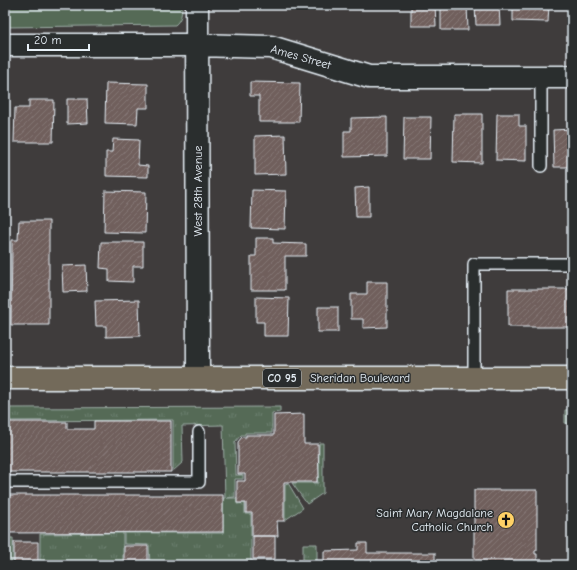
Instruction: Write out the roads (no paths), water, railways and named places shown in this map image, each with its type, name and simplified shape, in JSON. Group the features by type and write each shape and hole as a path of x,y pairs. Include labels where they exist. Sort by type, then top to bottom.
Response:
{"main road":[{"name":"Sheridan Boulevard","path":"5,378 572,378"}],"street":[{"name":"West 28th Avenue","path":"197,5 198,378"},
{"name":"Ames Street","path":"5,45 197,45 271,47 369,77 572,77"}],"lane":[{"path":"541,77 541,166"},
{"path":"474,378 474,264 572,264"},
{"path":"5,482 199,482 199,432"}],"place":[{"name":"Saint Mary Magdalane Catholic Church","path":"506,520"}]}
